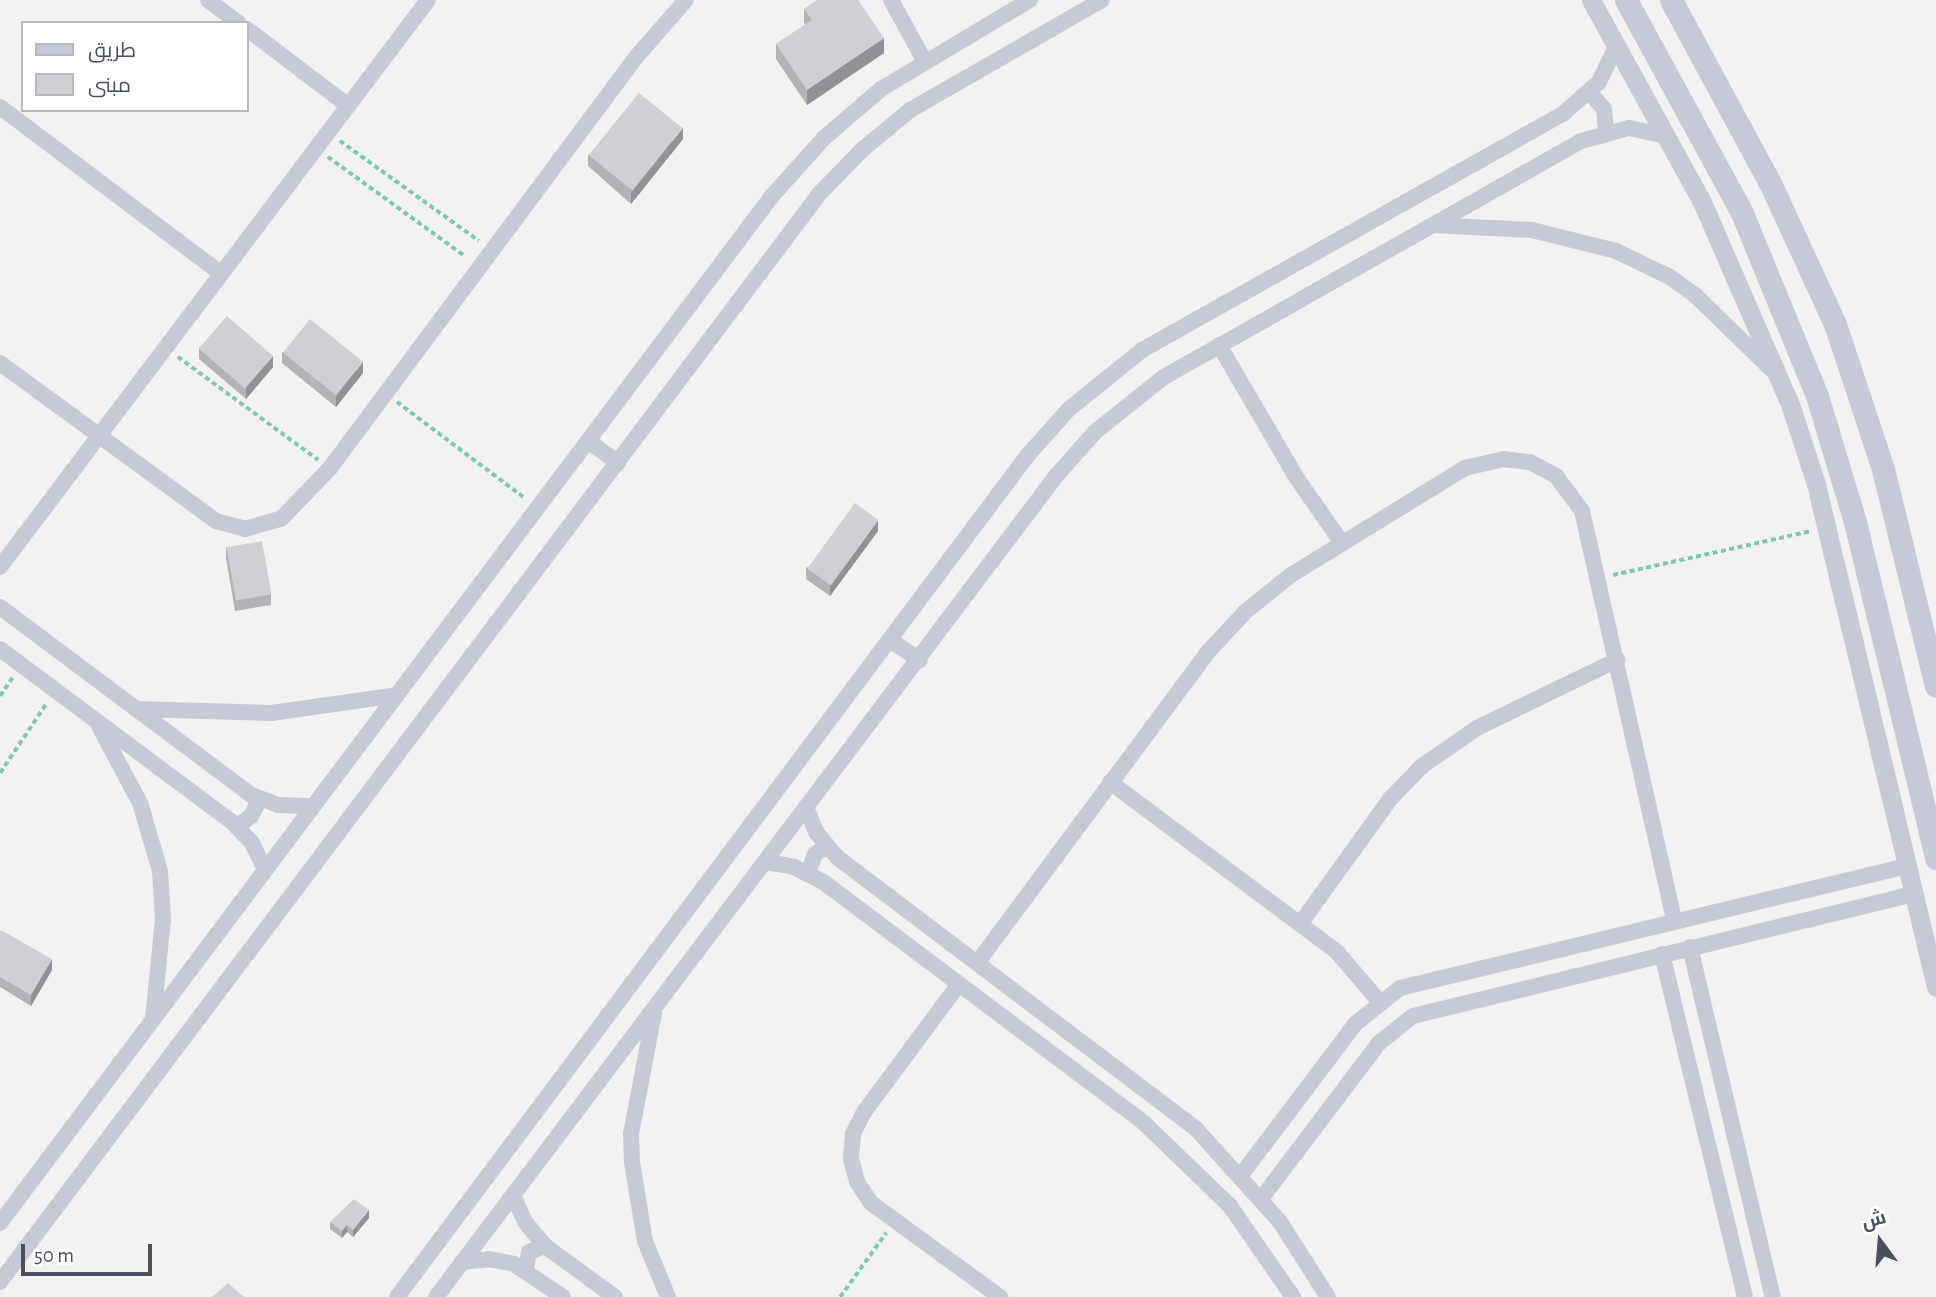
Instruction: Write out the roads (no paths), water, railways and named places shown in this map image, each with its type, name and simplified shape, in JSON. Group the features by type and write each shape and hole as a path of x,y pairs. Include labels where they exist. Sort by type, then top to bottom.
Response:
{"main road":[{"path":"1626,0 1742,213 1817,396 1855,522 1936,858"},
{"path":"1671,0 1771,185 1835,324 1883,469 1936,686"}],"street":[{"path":"208,0 235,21"},
{"path":"0,567 428,0"},
{"path":"0,363 198,510 245,529 281,519 330,468 637,56 686,0"},
{"path":"891,0 924,60"},
{"path":"0,1223 587,441 798,166 851,113 924,60 1030,0"},
{"path":"0,1282 618,463 800,217 848,163 935,94 1102,0"},
{"path":"1591,0 1668,136 1727,253 1780,380 1826,527 1936,987"},
{"path":"248,30 347,105"},
{"path":"397,1297 1027,456 1069,409 1117,368 1564,113 1590,93 1617,45"},
{"path":"1590,93 1604,109 1606,131"},
{"path":"0,107 220,273"},
{"path":"436,1297 1075,453 1140,393 1430,225 1606,131 1642,129 1668,136"},
{"path":"1430,225 1561,235 1644,263 1670,277 1721,317 1780,380"},
{"path":"1219,345 1296,477 1342,543"},
{"path":"587,441 618,463"},
{"path":"977,962 1226,631 1268,592 1342,543 1465,468 1490,460 1517,459 1556,476 1576,498 1599,578 1674,920"},
{"path":"0,607 260,799 289,807 313,806"},
{"path":"890,640 920,660"},
{"path":"0,649 237,827 265,870"},
{"path":"1300,924 1391,798 1422,766 1477,728 1617,660"},
{"path":"136,709 271,713 397,695"},
{"path":"96,721 140,803 160,871 163,919 153,1019"},
{"path":"1110,782 1349,963 1379,1002"},
{"path":"237,827 251,816 260,799"},
{"path":"807,809 826,846 1166,1104 1241,1175 1261,1199 1328,1297"},
{"path":"808,873 815,854 826,846"},
{"path":"767,862 808,873 1175,1149 1230,1206 1291,1294 1316,1277"},
{"path":"1241,1175 1355,1024 1379,1002 1417,981 1907,866"},
{"path":"1261,1199 1379,1043 1401,1023 1427,1010 1914,894"},
{"path":"1564,947 1571,976"},
{"path":"1690,947 1773,1297"},
{"path":"1662,954 1745,1297"},
{"path":"959,984 864,1112 853,1135 851,1159 858,1182 871,1203 1000,1297"},
{"path":"655,1009 632,1133 632,1162 645,1241 668,1297"},
{"path":"513,1195 525,1223 545,1245 615,1297"},
{"path":"526,1270 529,1252 545,1245"},
{"path":"462,1262 489,1259 526,1270 563,1297"}]}
